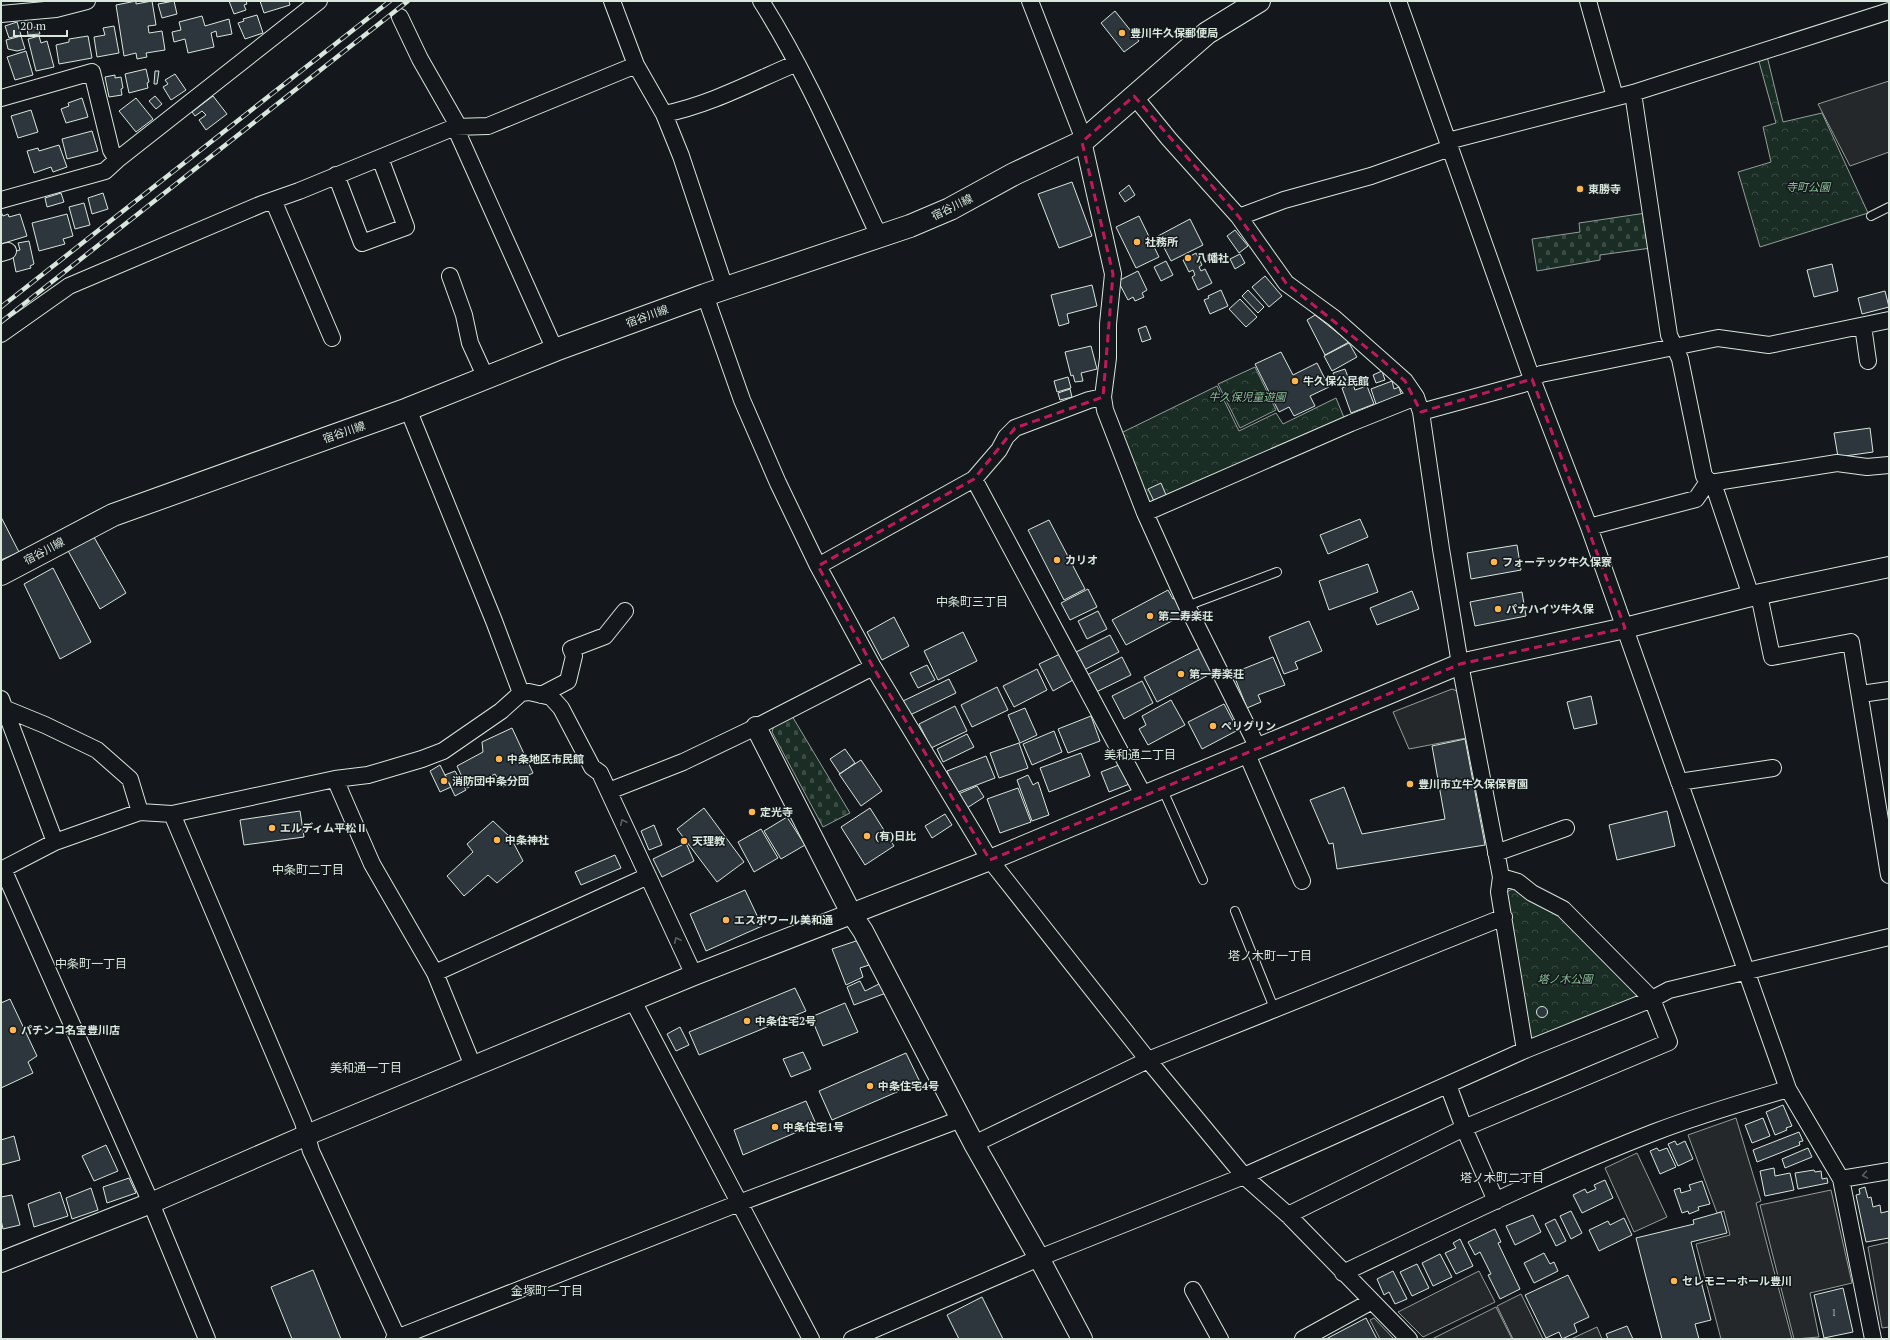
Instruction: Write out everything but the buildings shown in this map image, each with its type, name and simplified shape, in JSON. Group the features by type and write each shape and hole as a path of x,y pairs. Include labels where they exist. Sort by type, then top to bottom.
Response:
{"main road":[{"name":"宿谷川線","path":"1,574 112,516 408,409 555,350 715,292 910,226 950,209 1014,174 1082,142 1207,33 1246,4"}],"street":[{"path":"1,14 56,9 87,1"},
{"path":"1,200 105,171 319,1"},
{"path":"612,1 636,65 664,114 682,156 742,400 778,483 818,566 873,667 990,860 1148,1060 1244,1176 1288,1215 1409,1339"},
{"path":"761,1 779,29 797,63 879,236"},
{"path":"1030,1 1081,132 1082,142 1113,274 1108,324 1108,358 1103,397 1106,410 1145,513 1252,750 1302,881"},
{"path":"1398,1 1532,379 1589,527 1788,1089 1841,1179 1873,1339"},
{"path":"1588,1 1615,97"},
{"path":"1239,217 1284,200 1372,176 1449,145 1632,92 1889,11"},
{"path":"400,16 420,59 456,122 456,127 555,350"},
{"path":"664,114 679,111 714,98 797,63"},
{"path":"1,334 69,286 168,242 456,127 488,126 636,65"},
{"path":"1,98 92,72 111,150 117,160"},
{"path":"1632,92 1669,335 1680,358 1704,476 1714,486 1755,596 1772,657 1851,642 1882,787 1889,875"},
{"path":"1134,96 1169,139 1239,217 1286,283 1334,318 1382,360 1405,381 1419,404 1460,664 1501,877 1499,892 1525,1050"},
{"path":"336,175 362,243 406,227 380,158"},
{"path":"273,200 332,338"},
{"path":"450,276 464,315 470,343 486,378"},
{"path":"1145,513 1351,423 1419,404 1523,384 1540,374 1666,350 1675,346 1718,338 1769,345 1889,320"},
{"path":"1863,326 1868,361"},
{"path":"818,566 974,479 999,450 1006,437 1015,428 1089,400 1103,397"},
{"path":"408,409 494,621 520,693"},
{"path":"1589,527 1696,499 1705,486 1710,482 1837,463 1866,468 1889,465"},
{"path":"974,479 1144,796"},
{"path":"1,1262 151,1203 307,1135 694,975 990,860 1460,664 1625,628 1755,596 1889,567"},
{"path":"541,695 568,681 574,656 571,649 605,636 626,611"},
{"path":"609,791 683,762 873,667"},
{"path":"1861,694 1889,690"},
{"path":"207,1339 151,1203 2,869 55,842 140,812 172,814 335,779 368,775 443,752 501,711 520,693 529,692 551,697 561,708 592,767 600,773 694,975"},
{"path":"3,704 97,750 130,779 140,812"},
{"path":"3,704 55,842"},
{"path":"756,726 851,914 863,931 974,1144 1039,1258 1082,1339"},
{"path":"1679,782 1773,768"},
{"path":"335,779 372,864 435,973 473,1066"},
{"path":"172,814 303,1122 312,1151 396,1339 739,1203 961,1119"},
{"path":"1496,853 1566,828"},
{"path":"435,973 648,876"},
{"path":"1288,1215 1464,1128 1669,1042 1652,999 1563,909 1532,893 1518,882 1501,877"},
{"path":"974,1144 1148,1060 1274,1008 1504,917"},
{"path":"852,1339 1039,1258 1244,1176 1525,1050 1652,999 1669,990 1889,937"},
{"path":"633,1001 811,1339"},
{"path":"1448,1084 1464,1128 1496,1201"},
{"path":"1343,1273 1496,1201 1656,1132 1788,1089"},
{"path":"1841,1179 1889,1171"},
{"path":"1193,1290 1220,1339"},
{"path":"1303,1339 1372,1301"}],"lane":[{"path":"1870,216 1889,207"},
{"path":"1187,606 1277,572"},
{"path":"1162,788 1202,880"},
{"path":"1235,910 1274,1008"}],"highlighted area":[{"path":"1134,96 1239,217 1286,283 1382,360 1405,381 1421,412 1532,379 1625,628 1460,664 990,860 873,667 818,566 974,479 1015,428 1103,397 1113,274 1082,142"}],"green space":[{"name":"寺町公園","path":"1767,56 1783,122 1822,113 1868,213 1760,247 1738,172 1771,162 1763,127 1776,123 1758,58"},
{"path":"1646,213 1651,248 1600,255 1600,260 1537,271 1532,239 1580,232 1579,223"},
{"name":"牛久保児童遊園","path":"1255,367 1276,410 1240,428 1218,384"},
{"path":"1217,386 1239,431 1276,413 1283,424 1336,398 1345,420 1157,503 1145,501 1119,434"},
{"path":"792,716 850,813 823,827 772,732 774,725"},
{"name":"塔ノ木公園","path":"1516,887 1558,910 1639,991 1638,997 1534,1039 1528,1036 1505,893"}],"shaded area":[{"path":"1889,81 1889,152 1850,166 1818,104"},
{"path":"1452,689 1457,691 1466,738 1409,749 1393,712"},
{"path":"1736,1118 1761,1201 1756,1203 1792,1339 1721,1339 1696,1244 1730,1235 1724,1211 1717,1213 1688,1135"},
{"path":"1637,1153 1667,1217 1634,1232 1605,1168"},
{"path":"1831,1190 1852,1283 1810,1293 1819,1337 1794,1339 1760,1205"},
{"path":"1889,1242 1889,1327 1882,1328 1868,1247"},
{"path":"1479,1271 1495,1302 1423,1337 1398,1312"},
{"path":"1521,1294 1543,1339 1513,1339 1497,1306"},
{"path":"1496,1307 1512,1339 1432,1339"},
{"path":"1374,1318 1394,1339 1380,1339 1370,1320"},
{"path":"1597,1327 1602,1339 1571,1339"}],"railway":[{"path":"1,307 390,1"},
{"path":"1,322 408,1"}],"place":[{"name":"豊川牛久保郵便局","path":"1122,33"},
{"name":"東勝寺","path":"1580,189"},
{"name":"社務所","path":"1137,242"},
{"name":"八幡社","path":"1188,258"},
{"name":"牛久保公民館","path":"1295,381"},
{"name":"カリオ","path":"1057,560"},
{"name":"フォーテック牛久保寮","path":"1494,562"},
{"name":"パナハイツ牛久保","path":"1498,609"},
{"name":"第二寿楽荘","path":"1150,616"},
{"name":"第一寿楽荘","path":"1181,674"},
{"name":"ペリグリン","path":"1213,726"},
{"name":"中条地区市民館","path":"499,759"},
{"name":"消防団中条分団","path":"444,781"},
{"name":"豊川市立牛久保保育園","path":"1410,784"},
{"name":"定光寺","path":"752,812"},
{"name":"エルディム平松Ⅱ","path":"272,828"},
{"name":"(有)日比","path":"867,836"},
{"name":"中条神社","path":"497,840"},
{"name":"天理教","path":"684,841"},
{"name":"エスポワール美和通","path":"726,920"},
{"name":"中条住宅2号","path":"747,1021"},
{"name":"パチンコ名宝豊川店","path":"13,1030"},
{"name":"中条住宅4号","path":"870,1086"},
{"name":"中条住宅1号","path":"775,1127"},
{"name":"セレモニーホール豊川","path":"1674,1281"}],"district":[{"name":"中条町三丁目","path":"972,602"},
{"name":"美和通二丁目","path":"1140,755"},
{"name":"中条町二丁目","path":"308,870"},
{"name":"塔ノ木町一丁目","path":"1270,956"},
{"name":"中条町一丁目","path":"91,964"},
{"name":"美和通一丁目","path":"366,1068"},
{"name":"塔ノ木町二丁目","path":"1502,1178"},
{"name":"金塚町一丁目","path":"547,1291"}]}
